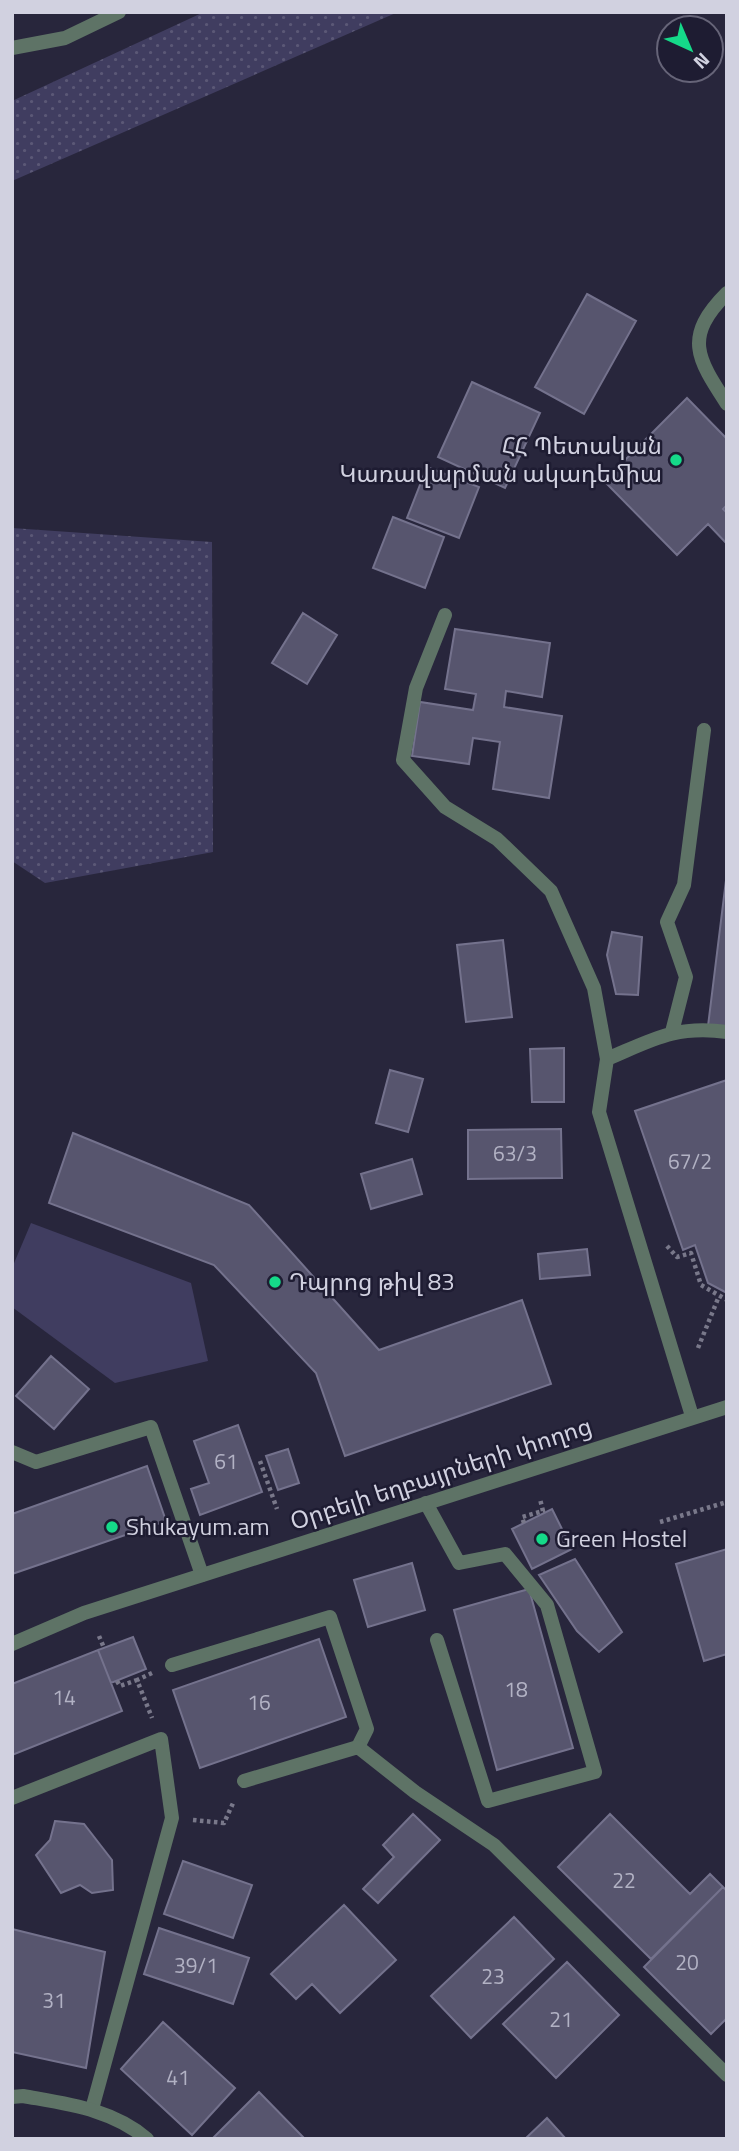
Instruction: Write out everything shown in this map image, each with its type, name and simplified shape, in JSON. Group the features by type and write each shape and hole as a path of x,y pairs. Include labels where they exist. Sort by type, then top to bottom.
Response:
{"street":[{"path":"12,48 65,38 119,12"},
{"path":"727,293 711,309 698,332 703,367 727,404"},
{"path":"445,615 416,688 403,760 445,807 497,839 551,891 594,988 607,1059 598,1112 692,1416"},
{"path":"672,1032 685,977 667,922 684,884 704,730"},
{"path":"607,1059 672,1032 701,1029 727,1032"},
{"name":"Օրբելի եղբայրների փողոց","path":"12,1644 83,1613 727,1407"},
{"path":"12,1452 36,1462 151,1427 202,1575"},
{"path":"426,1503 458,1563 505,1554 547,1605 595,1772 488,1801 437,1640"},
{"path":"172,1665 330,1617 367,1729 358,1748 244,1782"},
{"path":"12,1798 161,1739 173,1818 92,2109"},
{"path":"358,1748 415,1792 494,1845 727,2075"},
{"path":"12,2097 23,2096 92,2109 129,2124 148,2139"}],"path":[{"path":"663,1241 677,1257 691,1253 701,1285 727,1300"},
{"path":"694,1359 719,1296"},
{"path":"260,1461 276,1509"},
{"path":"524,1523 522,1517 543,1511 540,1499"},
{"path":"660,1522 727,1502"},
{"path":"99,1636 104,1648"},
{"path":"117,1681 120,1686 172,1665"},
{"path":"136,1680 161,1739"}],"shaded area":[{"path":"204,12 398,12 12,181 12,101"},
{"path":"12,528 212,542 213,852 45,883 12,861"},
{"path":"31,1223 191,1283 208,1361 115,1383 12,1307 12,1268"}],"building":[{"path":"587,294 636,321 584,414 535,387"},
{"path":"472,382 540,413 505,488 438,457"},
{"name":"ՀՀ Պետական Կառավարման ակադեմիա","path":"687,398 727,439 727,505 723,509 727,513 727,544 708,524 677,555 604,481"},
{"path":"427,467 479,487 459,538 407,518"},
{"path":"393,517 444,537 425,588 373,568"},
{"path":"303,613 337,635 307,684 272,663"},
{"path":"455,629 550,643 542,697 506,691 504,707 562,716 549,798 493,789 500,742 473,738 469,764 412,756 420,702 473,710 476,694 445,689"},
{"path":"727,872 727,1028 708,1026"},
{"path":"612,932 642,937 638,995 616,994 607,955"},
{"path":"503,940 512,1017 466,1022 457,945"},
{"path":"564,1048 564,1102 532,1102 530,1049"},
{"path":"390,1070 423,1079 408,1132 376,1123"},
{"path":"727,1080 727,1293 708,1283 695,1245 683,1250 635,1111"},
{"path":"561,1129 562,1178 468,1179 468,1130"},
{"name":"Դպրոց թիվ 83","path":"73,1133 249,1205 379,1350 522,1300 551,1384 345,1456 316,1373 214,1265 49,1203"},
{"path":"412,1159 422,1194 371,1209 361,1174"},
{"path":"587,1249 590,1275 540,1279 538,1254"},
{"path":"51,1356 89,1389 54,1429 16,1396"},
{"path":"238,1425 262,1492 200,1515 191,1489 209,1483 194,1441"},
{"path":"288,1449 299,1483 278,1490 266,1456"},
{"path":"147,1466 166,1521 12,1574 12,1514"},
{"path":"552,1509 572,1549 532,1569 512,1529"},
{"path":"727,1549 727,1654 704,1661 676,1564"},
{"path":"575,1559 622,1632 599,1652 577,1631 539,1575"},
{"path":"412,1563 425,1610 368,1627 354,1580"},
{"path":"529,1589 573,1748 497,1770 454,1610"},
{"path":"133,1637 146,1669 111,1683 98,1650"},
{"path":"319,1639 346,1717 200,1768 173,1690"},
{"path":"98,1650 122,1711 12,1755 12,1684"},
{"path":"413,1814 440,1840 378,1903 363,1889 394,1857 383,1845"},
{"path":"610,1814 690,1894 710,1874 723,1887 651,1959 558,1867"},
{"path":"55,1821 84,1824 112,1860 113,1890 92,1893 80,1885 61,1893 36,1855 50,1840"},
{"path":"183,1861 252,1885 233,1938 164,1914"},
{"path":"723,1887 727,1891 727,2018 711,2034 644,1967"},
{"path":"344,1905 396,1960 340,2013 312,1984 296,1999 271,1974"},
{"path":"514,1917 554,1959 471,2038 431,1996"},
{"path":"159,1928 249,1958 233,2004 144,1974"},
{"path":"12,1929 105,1952 86,2068 12,2052"},
{"path":"567,1962 619,2015 556,2078 503,2024"},
{"path":"163,2022 235,2088 192,2135 121,2069"},
{"path":"259,2092 305,2139 212,2139"},
{"path":"547,2118 566,2139 525,2139"}],"place":[{"name":"ՀՀ Պետական Կառավարման ակադեմիա","path":"676,460"},
{"name":"Դպրոց թիվ 83","path":"275,1282"},
{"name":"Shukayum.am","path":"112,1527"},
{"name":"Green Hostel","path":"542,1539"}]}
